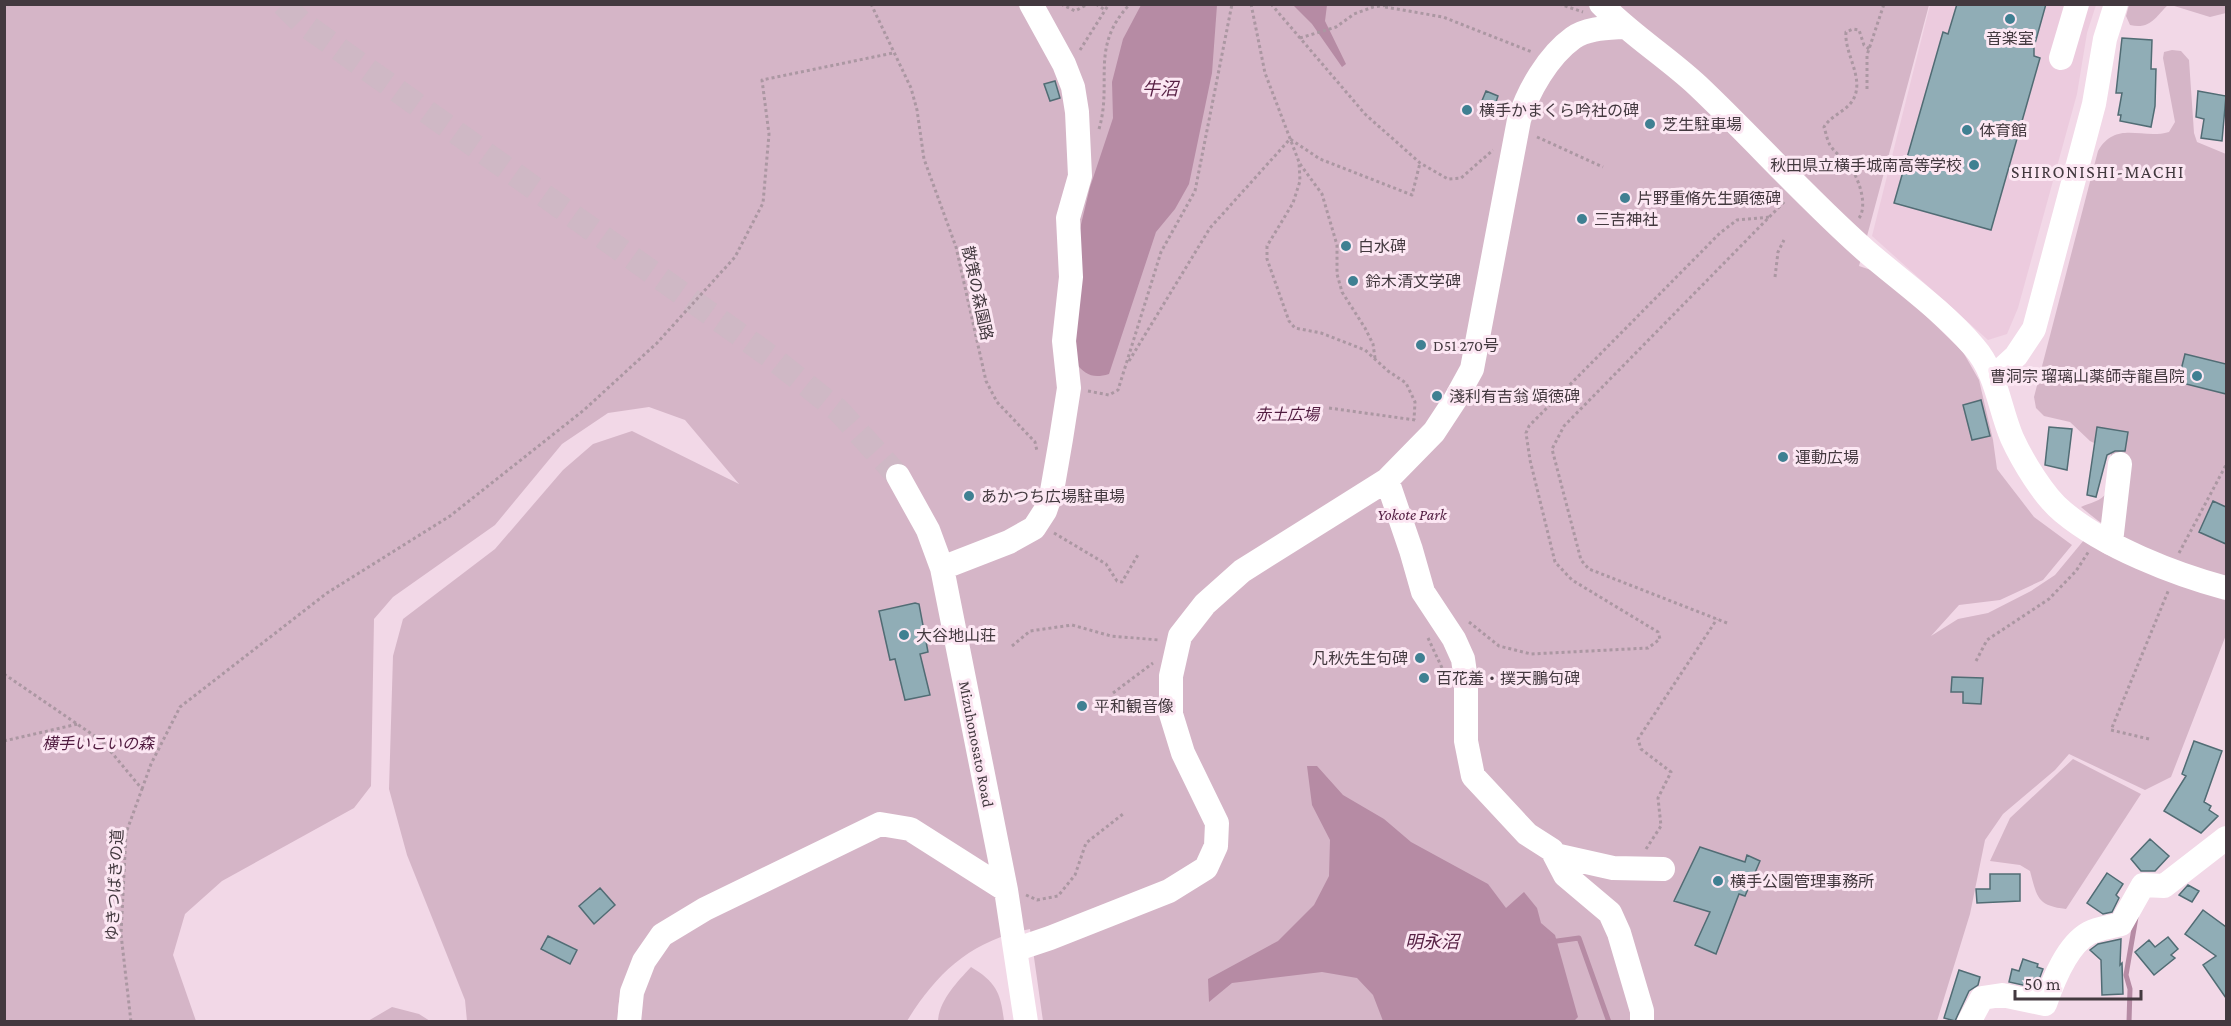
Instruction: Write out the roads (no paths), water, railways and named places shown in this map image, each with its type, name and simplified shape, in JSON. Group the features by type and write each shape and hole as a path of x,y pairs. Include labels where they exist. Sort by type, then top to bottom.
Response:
{"street":[{"path":"942,568 1010,542 1034,528 1052,491 1069,388 1064,341 1071,277 1068,218 1080,176 1077,112 1073,87 1064,64 1031,4"},
{"path":"1601,4 1623,27 1696,85 1799,187 1976,348 1993,377 2012,437 2029,469 2062,512 2105,539 2173,569 2226,588"},
{"path":"2061,58 2077,4"},
{"path":"1993,377 2016,356 2034,329 2094,104 2105,39 2116,4"},
{"path":"1017,949 1169,891 1206,868 1216,846 1216,823 1183,753 1171,714 1171,676 1180,636 1205,604 1242,571 1387,480 1424,426 1472,369 1524,103 1552,59 1574,38 1598,29 1623,27"},
{"path":"2105,539 2120,464"},
{"name":"Mizuhonosato Road","path":"898,476 928,530 942,568 1017,949 1026,1022"},
{"path":"1387,480 1423,592 1454,639 1463,659 1466,680 1466,741 1473,776 1490,797 1527,834 1552,850 1565,875 1610,914 1619,933 1642,1011 1642,1022"},
{"path":"629,1022 632,992 640,971 662,935 705,909 880,824 910,829 1004,882"},
{"path":"1969,1022 1982,998 2002,995 2045,1004 2055,976 2066,957 2088,933 2121,924 2143,885 2164,886 2226,838"},
{"path":"1555,855 1613,868 1654,869"}],"water":[{"name":"牛沼","path":"1141,5 1217,5 1212,73 1189,184 1175,209 1156,232 1109,374 1094,376 1086,373 1075,362 1078,237 1090,187 1113,118 1112,82 1123,39"},
{"path":"1293,5 1327,5 1325,21 1346,64 1342,67 1312,24"},
{"name":"明永沼","path":"1307,766 1317,766 1343,795 1384,819 1411,842 1488,884 1506,908 1524,892 1537,908 1541,923 1555,935 1578,1017 1573,1022 1383,1021 1373,995 1357,978 1322,972 1232,983 1209,1002 1208,979 1278,941 1314,905 1329,876 1330,840 1312,805"}],"waterway":[{"path":"2129,1022 2130,989 2126,975 2136,917"},
{"path":"1550,942 1579,938 1609,1022"}],"tunnel":[{"path":"283,4 301,22 771,357 838,410 898,476"}],"place":[{"name":"音楽室","path":"2010,19"},
{"name":"横手かまくら吟社の碑","path":"1467,110"},
{"name":"芝生駐車場","path":"1650,124"},
{"name":"体育館","path":"1967,130"},
{"name":"秋田県立横手城南高等学校","path":"1974,165"},
{"name":"片野重脩先生顕徳碑","path":"1625,198"},
{"name":"三吉神社","path":"1582,219"},
{"name":"白水碑","path":"1346,246"},
{"name":"鈴木清文学碑","path":"1353,281"},
{"name":"D51 270号","path":"1421,345"},
{"name":"曹洞宗 瑠璃山薬師寺龍昌院","path":"2197,376"},
{"name":"淺利有吉翁 頌徳碑","path":"1437,396"},
{"name":"運動広場","path":"1783,457"},
{"name":"あかつち広場駐車場","path":"969,496"},
{"name":"大谷地山荘","path":"904,635"},
{"name":"凡秋先生句碑","path":"1420,658"},
{"name":"百花羞・撲天鵬句碑","path":"1424,678"},
{"name":"平和観音像","path":"1082,706"},
{"name":"横手公園管理事務所","path":"1718,881"}],"district":[{"name":"SHIRONISHI-MACHI","path":"2098,172"}],"park label":[{"name":"赤土広場","path":"1287,414"},
{"name":"Yokote Park","path":"1412,514"},
{"name":"横手いこいの森","path":"98,743"}]}
